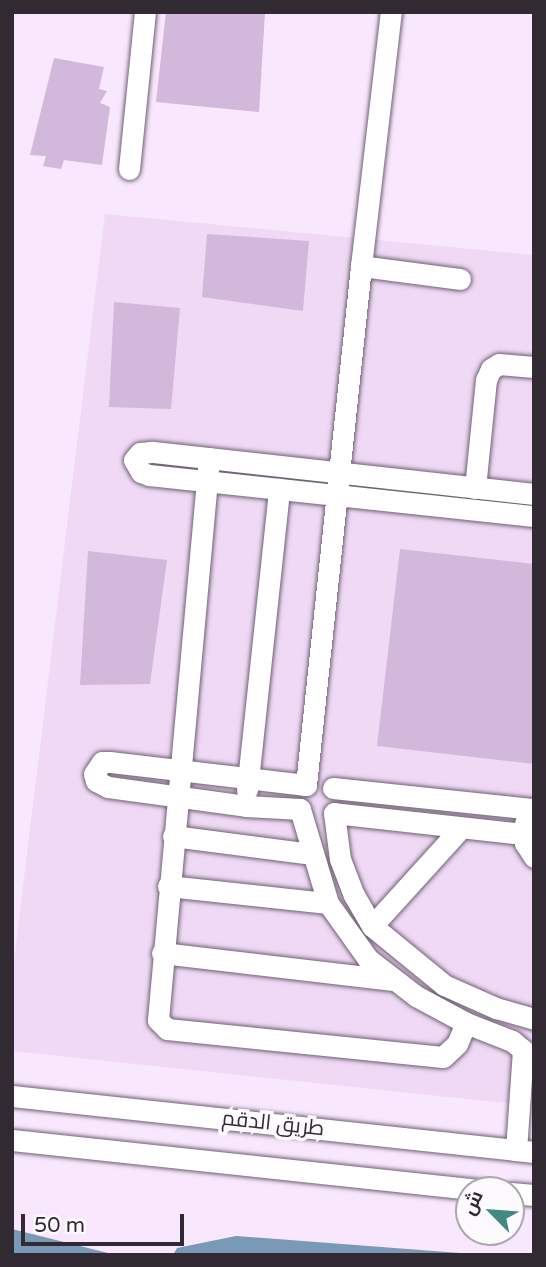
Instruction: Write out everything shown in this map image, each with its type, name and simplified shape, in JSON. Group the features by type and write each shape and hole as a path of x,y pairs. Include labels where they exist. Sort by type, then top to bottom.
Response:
{"street":[{"path":"129,170 145,12"},
{"path":"391,12 306,785 299,798 300,809 311,854 328,903 368,959 416,996 466,1023 529,1050 525,1151"},
{"path":"361,266 460,279"},
{"path":"454,508 465,486 486,380 491,369 499,364 534,367"},
{"path":"534,494 151,452 140,453 134,460 141,472 149,475 534,516"},
{"path":"209,458 158,1020 167,1029 443,1056 457,1044 466,1023"},
{"path":"246,806 279,489"},
{"path":"523,834 334,813 316,820 300,809 246,806 108,786 96,781 94,774 102,762 109,761 306,785 320,781 334,788 534,809 524,825 523,834 534,857"},
{"path":"334,788 338,802 334,813 340,859 354,895 372,926 444,985 496,1008 534,1019"},
{"path":"372,926 461,828"},
{"path":"173,836 311,854"},
{"path":"169,886 328,903"},
{"path":"162,953 394,980"},
{"name":"طريق الدقم","path":"12,1096 525,1151"},
{"name":"طريق الدقم","path":"12,1140 455,1187"}],"shaded area":[{"path":"105,214 534,255 534,1106 12,1051 12,977"}],"water":[{"path":"12,1229 116,1255 12,1255"},
{"path":"236,1236 475,1255 173,1255 177,1248"}],"building":[{"path":"166,12 265,12 259,112 156,102"},
{"path":"54,58 104,67 99,89 107,91 100,103 110,107 102,165 64,160 61,169 43,166 46,156 30,155"},
{"path":"207,234 309,241 303,311 202,297"},
{"path":"114,302 180,308 171,409 109,407"},
{"path":"400,549 534,564 534,764 377,746"},
{"path":"88,551 167,560 150,684 80,685"}]}
